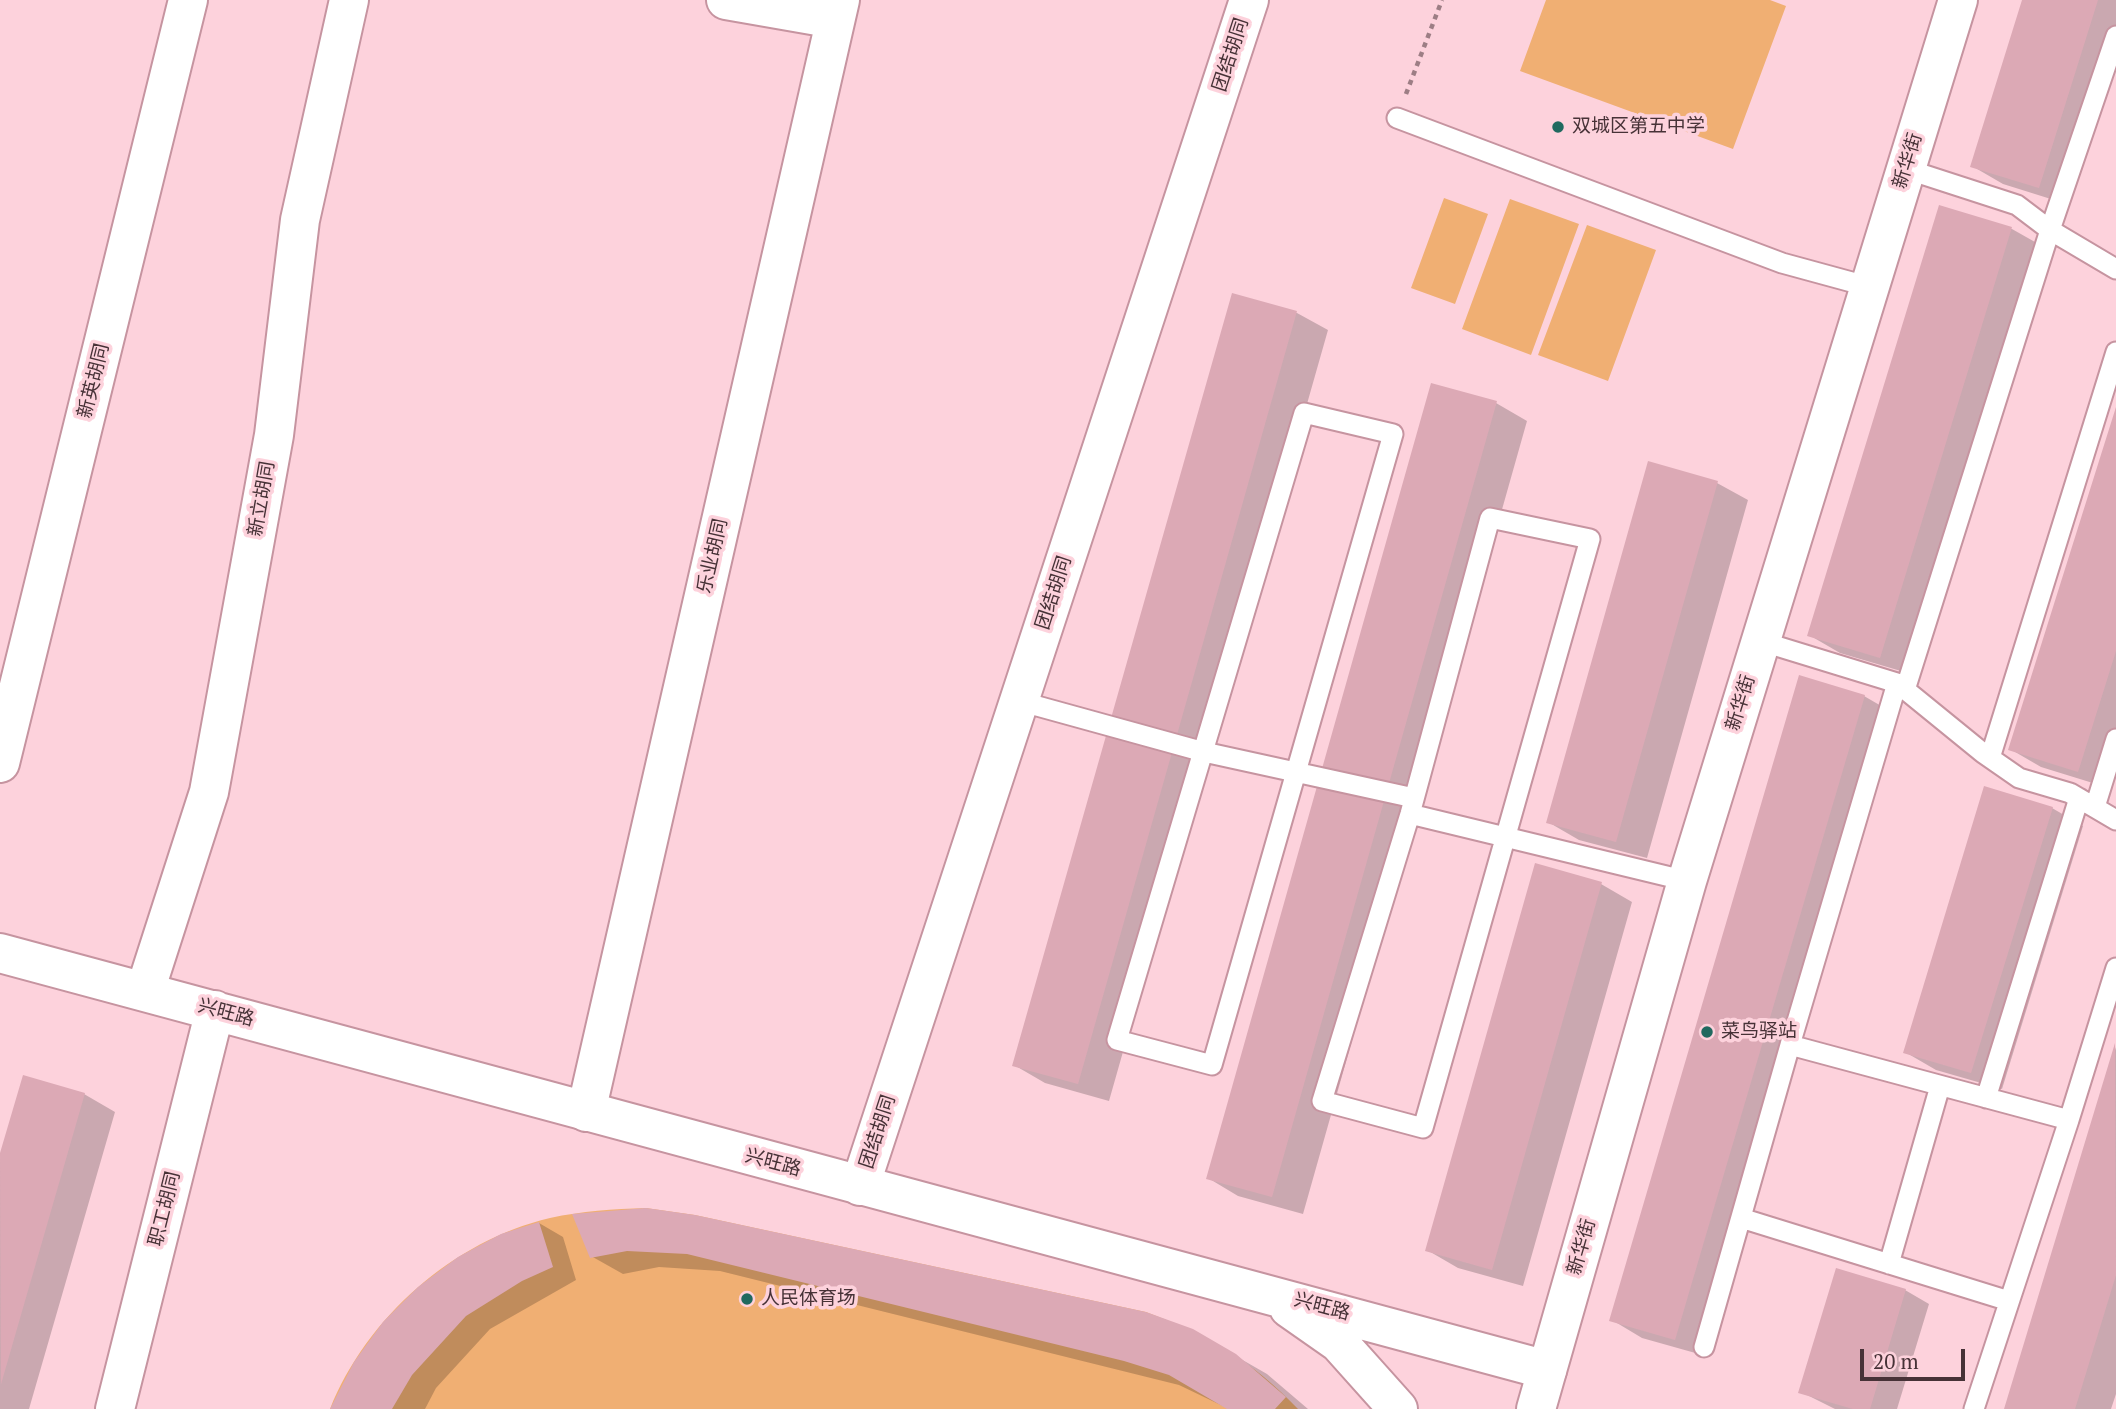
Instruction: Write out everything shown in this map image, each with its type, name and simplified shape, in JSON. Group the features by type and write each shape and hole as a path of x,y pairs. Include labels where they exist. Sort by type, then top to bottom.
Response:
{"street":[{"name":"新英胡同","path":"0,762 188,0"},
{"name":"新立胡同","path":"145,991 209,792 274,435 300,220 349,0"},
{"path":"726,0 838,9"},
{"name":"团结胡同","path":"860,1186 1249,0"},
{"name":"新华街","path":"1536,1409 1687,881 1958,0"},
{"name":"乐业胡同","path":"586,1112 838,9"},
{"name":"兴旺路","path":"0,953 860,1186 1257,1289 1547,1370"},
{"name":"职工胡同","path":"115,1409 215,1010"},
{"path":"1257,1289 1300,1314 1339,1343 1398,1409"}],"lane":[{"path":"1704,1347 1790,1045 1901,687 2116,36"},
{"path":"1397,118 1782,263 1870,287"},
{"path":"1906,169 2018,205 2050,230 2116,269"},
{"path":"1990,758 2116,352"},
{"path":"1304,413 1393,434 1212,1065 1117,1040 1204,752 1304,413"},
{"path":"1490,518 1590,539 1423,1128 1322,1101 1412,806 1490,518"},
{"path":"1760,641 1901,687 2019,778 2087,803 2116,820"},
{"path":"1019,701 1204,752 1297,772 1412,806 1506,838 1687,881"},
{"path":"1986,1098 2087,803 2116,739"},
{"path":"1974,1409 2116,968"},
{"path":"1790,1045 2068,1120"},
{"path":"1889,1264 1940,1086"},
{"path":"1741,1218 2009,1301"}],"path":[{"path":"1397,118 1441,0"}],"shaded area":[{"path":"1546,0 1770,0 1786,6 1733,149 1520,71"},
{"path":"1444,198 1488,214 1455,304 1411,288"},
{"path":"1510,199 1579,224 1531,355 1462,329"},
{"path":"1587,225 1656,250 1608,381 1538,355"},
{"name":"人民体育场","path":"646,1208 695,1215 1146,1312 1228,1351 1264,1377 1298,1409 330,1409 346,1375 390,1314 448,1264 514,1229 550,1218"}],"building":[{"path":"2022,0 2098,0 2039,188 1970,167"},
{"path":"1939,205 2012,227 1880,658 1807,636"},
{"path":"1232,293 1297,311 1078,1084 1012,1066"},
{"path":"1431,383 1497,401 1272,1197 1206,1179"},
{"path":"2116,407 2116,651 2078,772 2008,750"},
{"path":"1648,461 1718,481 1616,842 1546,823"},
{"path":"1799,675 1865,695 1675,1340 1609,1321"},
{"path":"1984,786 2053,807 1971,1073 1903,1053"},
{"path":"1535,863 1602,882 1492,1270 1425,1251"},
{"path":"2115,1043 2116,1275 2075,1409 2004,1409"},
{"path":"23,1075 85,1093 1,1384 0,1153"},
{"path":"646,1208 695,1215 1146,1312 1193,1329 1236,1354 1286,1397 1275,1409 1227,1409 1169,1375 1124,1361 687,1254 627,1251 590,1258 572,1214"},
{"path":"539,1222 553,1267 522,1281 466,1316 412,1375 392,1409 330,1409 354,1362 383,1322 418,1287 458,1257 501,1234"},
{"path":"1836,1268 1906,1289 1870,1409 1853,1409 1798,1393"}],"place":[{"name":"双城区第五中学","path":"1558,127"},
{"name":"菜鸟驿站","path":"1707,1032"},
{"name":"人民体育场","path":"747,1299"}]}
